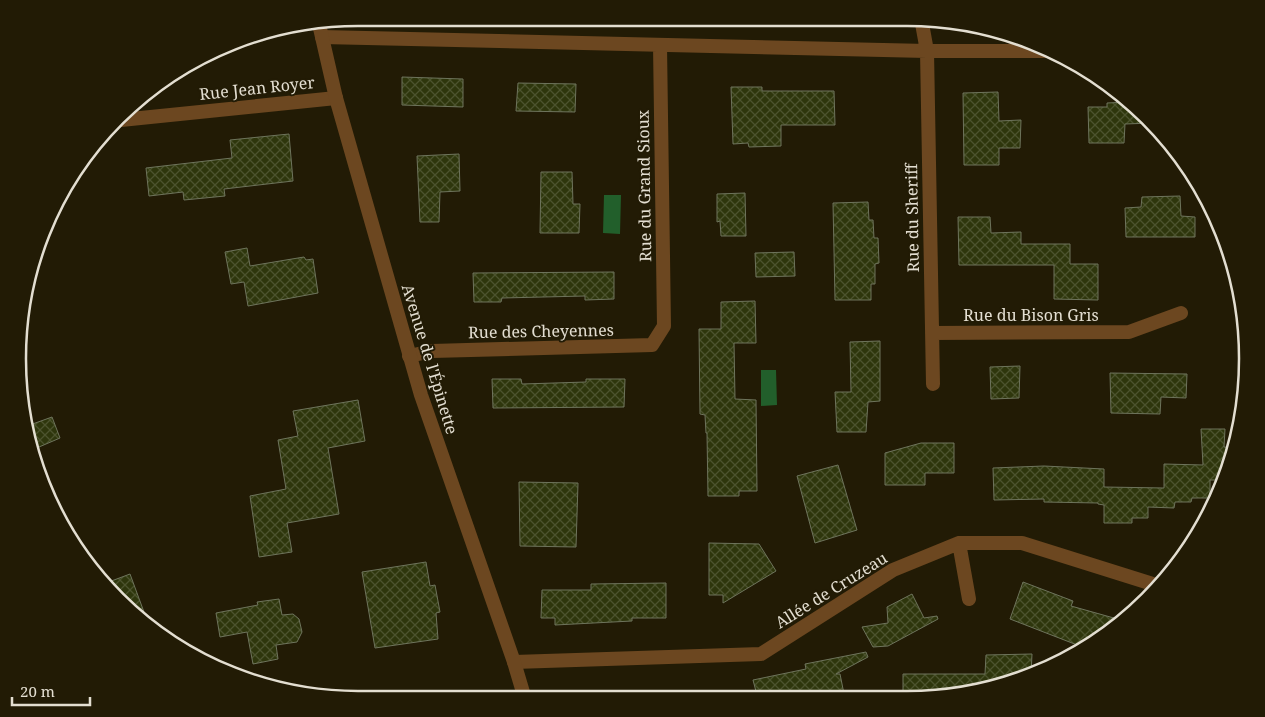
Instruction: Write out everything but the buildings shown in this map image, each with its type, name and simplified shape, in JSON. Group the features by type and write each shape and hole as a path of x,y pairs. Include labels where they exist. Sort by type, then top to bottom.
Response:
{"street":[{"name":"Rue du Sheriff","path":"923,27 927,52 933,384"},
{"path":"321,30 660,45 927,52 1032,51"},
{"name":"Avenue de l'Épinette","path":"321,30 336,98 409,356 523,691"},
{"name":"Rue du Grand Sioux","path":"660,45 664,326"},
{"name":"Rue Jean Royer","path":"129,119 336,98"},
{"name":"Rue du Bison Gris","path":"932,333 1129,332 1181,313"},
{"name":"Rue des Cheyennes","path":"409,356 432,351 652,345 664,326"},
{"path":"959,542 970,599"},
{"name":"Allée de Cruzeau","path":"514,662 760,654 893,570 959,542 1022,543 1151,583"}],"shaded area":[{"path":"604,195 621,195 620,234 603,233"},
{"path":"761,370 776,370 777,405 761,406"}]}
